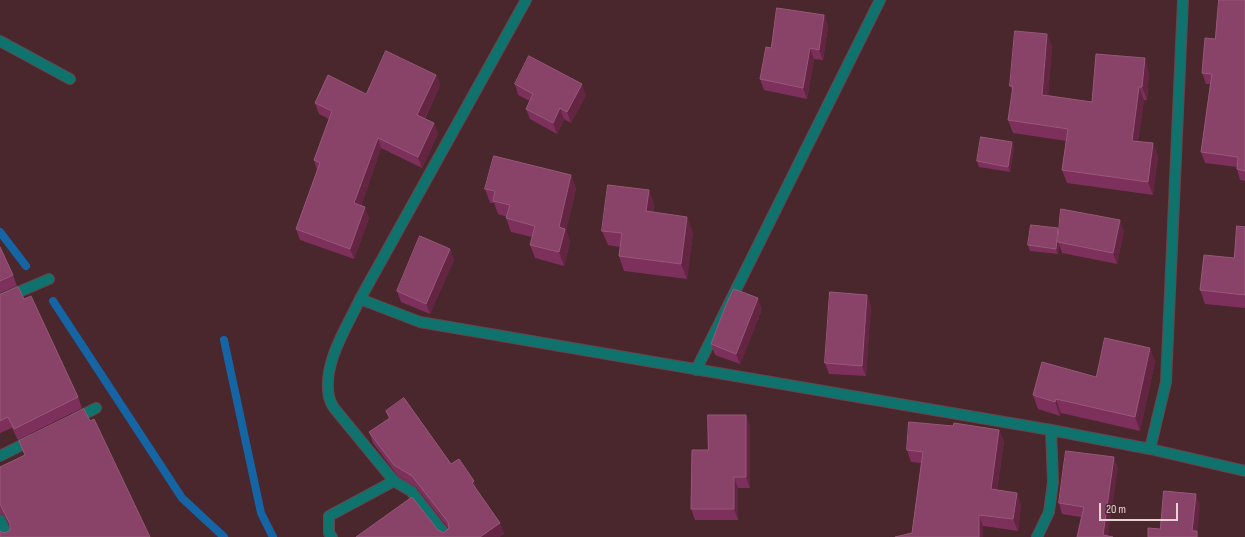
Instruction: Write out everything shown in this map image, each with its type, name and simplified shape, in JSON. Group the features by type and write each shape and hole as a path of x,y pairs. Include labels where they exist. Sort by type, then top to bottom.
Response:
{"street":[{"path":"447,537 411,491 394,481 334,408 329,398 329,373 334,353 360,299 526,0"},
{"path":"696,370 880,0"},
{"path":"1150,449 1166,382 1183,0"},
{"path":"0,42 70,79"},
{"path":"0,300 49,279"},
{"path":"360,299 420,322 1051,430 1150,449 1245,471"},
{"path":"68,422 96,408"},
{"path":"1036,537 1049,512 1053,482 1051,430"},
{"path":"0,456 41,436"},
{"path":"332,537 329,533 328,516 394,481"},
{"path":"0,520 8,537"}],"building":[{"path":"1219,0 1245,0 1245,171 1237,169 1238,157 1201,152 1212,74 1202,73 1205,38 1215,39"},
{"path":"777,8 824,15 819,50 810,48 803,88 760,79 766,47 771,48"},
{"path":"1015,31 1047,34 1042,95 1092,102 1096,54 1145,58 1142,87 1139,87 1132,141 1153,143 1148,182 1062,170 1068,129 1008,120 1013,86 1010,86"},
{"path":"386,51 436,75 417,115 434,123 418,157 378,138 354,203 365,207 350,249 296,229 320,163 314,160 332,111 315,103 328,75 366,94"},
{"path":"529,56 582,84 567,112 560,108 553,123 526,109 533,94 515,84"},
{"path":"981,137 1012,142 1008,167 977,161"},
{"path":"494,156 571,175 559,227 565,229 559,252 530,245 535,226 506,218 510,205 493,201 495,191 485,189"},
{"path":"608,185 649,190 646,211 687,217 681,264 619,256 622,233 602,231"},
{"path":"1061,209 1120,220 1113,253 1058,242"},
{"path":"1031,225 1058,228 1056,249 1028,245"},
{"path":"1237,226 1245,227 1245,295 1200,290 1204,255 1234,258"},
{"path":"420,236 450,249 426,304 397,291"},
{"path":"0,247 13,275 0,281"},
{"path":"18,287 24,299 31,296 78,397 14,429 8,417 0,421 0,295"},
{"path":"734,289 758,298 736,354 711,344 726,305"},
{"path":"830,292 867,295 862,366 825,363"},
{"path":"1105,338 1150,348 1135,417 1056,399 1055,402 1033,395 1042,362 1096,377"},
{"path":"404,398 451,464 459,459 474,481 472,483 500,523 480,537 356,537 412,497 438,530 444,533 449,528 448,522 412,476 394,465 369,432 390,418 386,411"},
{"path":"84,409 90,421 94,419 150,537 0,537 0,531 4,533 10,530 10,524 0,504 0,467 25,455 19,441"},
{"path":"708,415 746,415 746,477 734,477 734,509 691,509 692,450 708,450"},
{"path":"909,422 953,426 954,423 999,430 991,489 1017,493 1013,519 979,515 979,537 895,537 912,533 923,452 907,450"},
{"path":"1066,451 1114,457 1103,535 1113,537 1077,537 1084,507 1059,503"},
{"path":"1164,491 1196,494 1192,531 1197,531 1197,537 1148,537 1148,528 1160,529"}],"waterway":[{"path":"0,232 26,266"},
{"path":"53,301 182,498 224,537"},
{"path":"224,340 261,513 273,537"}]}
